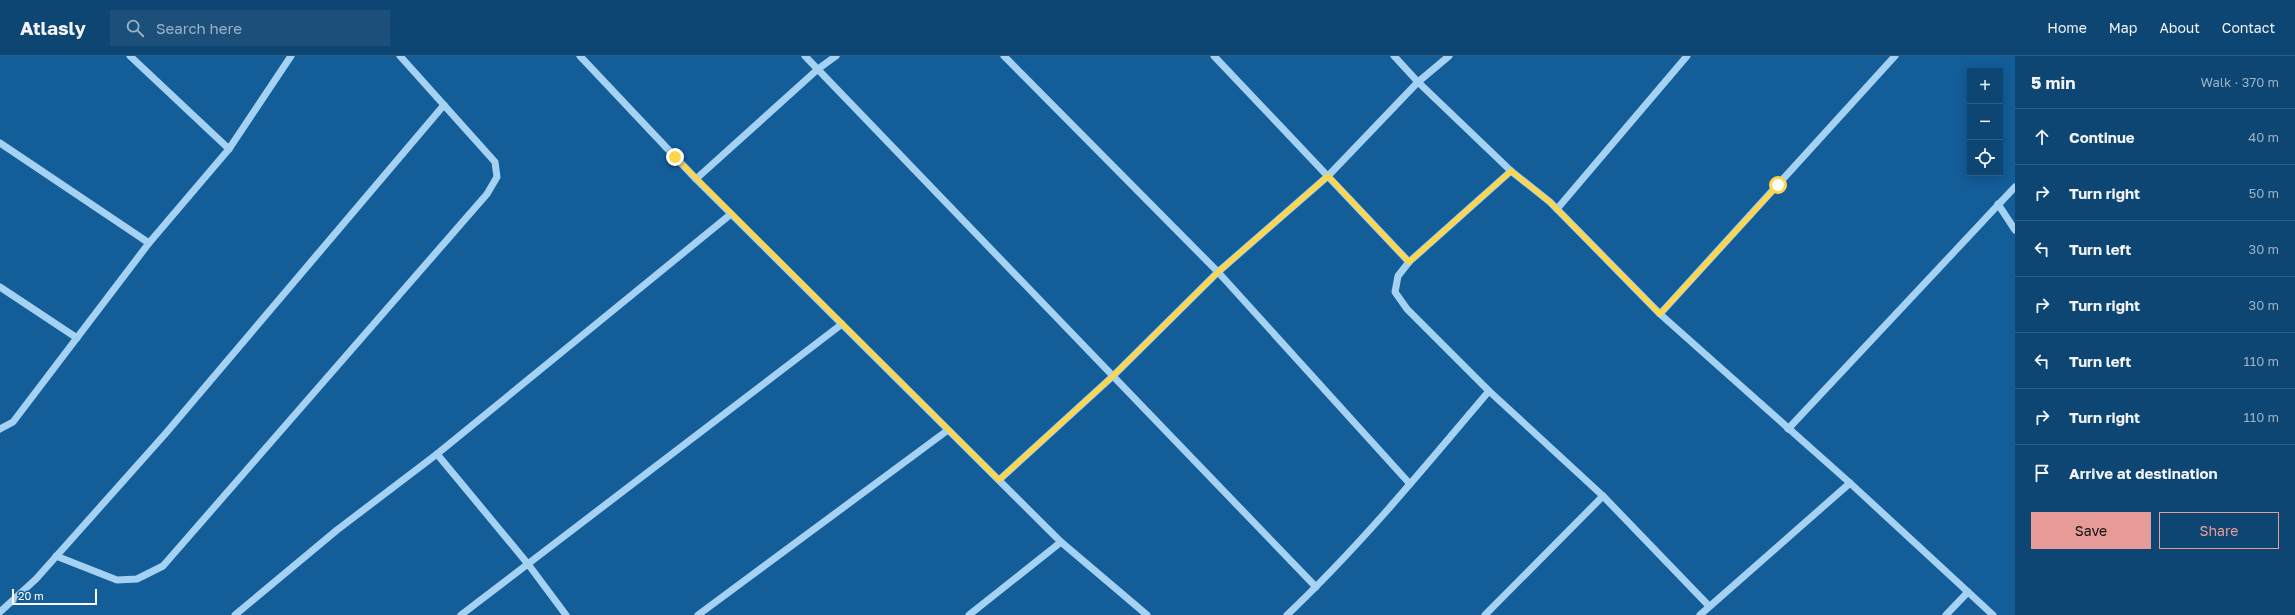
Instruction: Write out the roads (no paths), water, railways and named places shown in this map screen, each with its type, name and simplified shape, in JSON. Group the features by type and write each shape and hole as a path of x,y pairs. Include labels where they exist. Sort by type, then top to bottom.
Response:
{"street":[{"path":"130,56 229,149"},
{"path":"0,429 13,422 149,243 229,149 291,56"},
{"path":"56,556 117,580 137,579 163,566 487,194 498,177 495,162 400,56"},
{"path":"580,56 696,179 1061,542 1147,615"},
{"path":"804,56 1316,587"},
{"path":"696,179 818,69 836,56"},
{"path":"1004,56 1218,272 1410,484"},
{"path":"1214,56 1409,262"},
{"path":"1394,56 1418,82 1511,171 1557,209 1660,314 1850,483 1993,615"},
{"path":"999,480 1113,376 1218,272 1328,176 1418,82 1449,56"},
{"path":"1557,209 1687,56"},
{"path":"1660,314 1895,56"},
{"path":"0,612 36,579 166,433 444,105"},
{"path":"0,143 149,243"},
{"path":"1511,171 1409,262 1398,276 1395,292 1406,309 1488,391 1603,496 1709,606"},
{"path":"1788,429 2015,187"},
{"path":"1998,204 2015,230"},
{"path":"235,615 337,530 438,454 731,214"},
{"path":"0,287 77,338"},
{"path":"461,615 842,324"},
{"path":"1288,615 1316,587 1410,484 1488,391"},
{"path":"698,615 948,430"},
{"path":"438,454 528,564 566,615"},
{"path":"1700,615 1850,483"},
{"path":"1485,615 1603,496"},
{"path":"969,615 1061,542"},
{"path":"1946,615 1968,592"}]}
